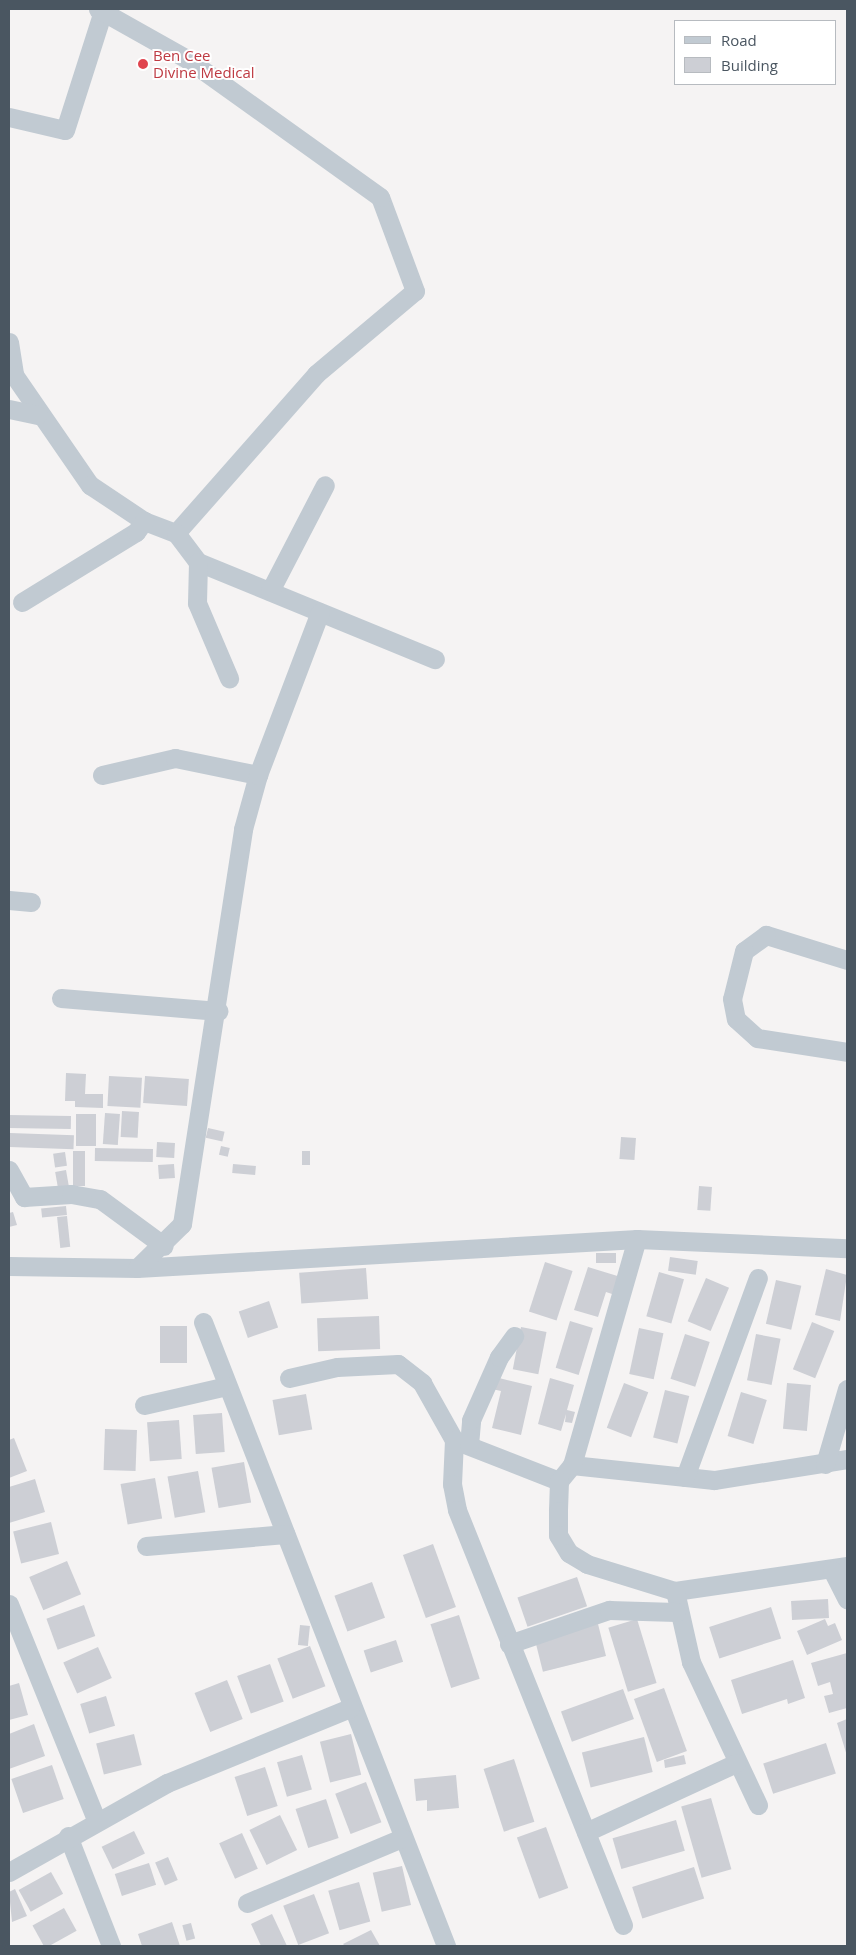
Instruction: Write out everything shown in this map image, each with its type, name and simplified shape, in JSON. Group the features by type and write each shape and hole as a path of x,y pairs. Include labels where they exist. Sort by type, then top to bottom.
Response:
{"street":[{"path":"9,117 65,130 101,10 187,59 380,197 415,291 316,374 176,532"},
{"path":"9,342 14,375 37,415 90,485 144,521 176,532 198,562 435,658"},
{"path":"9,409 37,415"},
{"path":"270,591 325,485"},
{"path":"22,602 136,532 144,521"},
{"path":"198,562 197,603 229,678"},
{"path":"137,1268 164,1246 182,1224 218,1010 243,829 258,775 320,612"},
{"path":"102,775 175,758 258,775"},
{"path":"9,900 31,902"},
{"path":"847,960 766,934 744,950 732,999 736,1018 757,1038 847,1052"},
{"path":"61,998 218,1010"},
{"path":"9,1170 24,1197 71,1194 100,1199 164,1246"},
{"path":"637,1239 572,1465 559,1481 558,1536 569,1554 587,1564 675,1591 840,1568 847,1599"},
{"path":"9,1266 137,1268 637,1239 847,1248"},
{"path":"685,1477 758,1278"},
{"path":"203,1322 286,1534 350,1708 446,1946"},
{"path":"514,1336 499,1357 461,1442 452,1484 457,1510 623,1925"},
{"path":"289,1378 337,1367 398,1364 422,1383 461,1442 559,1481"},
{"path":"144,1405 227,1386"},
{"path":"825,1464 847,1390"},
{"path":"572,1465 685,1477 734,1480 825,1464 847,1458"},
{"path":"146,1546 286,1534"},
{"path":"675,1591 676,1612 691,1662 736,1763 758,1805"},
{"path":"9,1604 96,1819"},
{"path":"509,1644 609,1610 676,1612"},
{"path":"9,1872 96,1819 167,1783 350,1708"},
{"path":"586,1832 736,1763"},
{"path":"68,1836 111,1946"},
{"path":"247,1903 402,1838"}],"building":[{"path":"66,1073 86,1074 85,1094 103,1094 103,1108 75,1107 75,1101 65,1101"},
{"path":"109,1076 142,1078 140,1108 107,1106"},
{"path":"145,1076 189,1079 187,1106 143,1103"},
{"path":"122,1111 139,1112 138,1138 121,1137"},
{"path":"105,1113 120,1114 118,1145 103,1144"},
{"path":"76,1114 96,1114 96,1146 76,1146"},
{"path":"9,1115 71,1116 71,1129 9,1128"},
{"path":"208,1128 225,1132 222,1142 206,1138"},
{"path":"10,1133 74,1135 73,1149 10,1147"},
{"path":"621,1137 636,1138 634,1160 619,1159"},
{"path":"157,1142 175,1143 174,1158 156,1157"},
{"path":"221,1146 230,1148 228,1157 219,1155"},
{"path":"95,1148 153,1149 153,1162 95,1161"},
{"path":"73,1151 85,1151 85,1186 73,1186"},
{"path":"302,1151 310,1151 310,1165 302,1165"},
{"path":"65,1152 67,1166 55,1168 53,1154"},
{"path":"174,1164 175,1178 159,1179 158,1165"},
{"path":"233,1164 256,1166 255,1175 232,1173"},
{"path":"66,1170 69,1187 58,1189 55,1172"},
{"path":"699,1186 712,1187 710,1211 697,1210"},
{"path":"66,1206 67,1215 42,1218 41,1209"},
{"path":"13,1212 17,1225 9,1227 9,1213"},
{"path":"67,1216 70,1247 60,1248 57,1217"},
{"path":"596,1253 616,1253 616,1263 596,1263"},
{"path":"670,1257 698,1261 696,1275 668,1271"},
{"path":"545,1262 573,1271 557,1320 529,1311"},
{"path":"588,1267 624,1278 618,1296 606,1292 598,1317 574,1310"},
{"path":"366,1268 368,1299 301,1304 299,1273"},
{"path":"826,1269 847,1275 840,1321 815,1315"},
{"path":"659,1272 684,1279 671,1323 646,1316"},
{"path":"706,1278 729,1288 711,1331 688,1321"},
{"path":"776,1280 801,1286 791,1330 766,1324"},
{"path":"269,1301 278,1327 248,1338 239,1311"},
{"path":"379,1316 380,1349 318,1351 317,1318"},
{"path":"570,1321 593,1328 579,1375 556,1368"},
{"path":"812,1322 834,1331 815,1378 793,1369"},
{"path":"160,1326 187,1326 187,1363 160,1363"},
{"path":"521,1327 547,1332 538,1374 513,1369"},
{"path":"639,1328 663,1333 654,1379 629,1374"},
{"path":"685,1334 710,1342 695,1387 670,1379"},
{"path":"756,1334 781,1339 772,1385 747,1380"},
{"path":"495,1377 532,1386 521,1435 492,1428 501,1391 492,1389"},
{"path":"550,1378 574,1385 567,1410 575,1412 572,1423 565,1422 566,1414 561,1431 538,1424"},
{"path":"624,1383 648,1392 631,1437 607,1428"},
{"path":"787,1383 811,1385 807,1431 783,1429"},
{"path":"665,1390 689,1396 677,1444 653,1438"},
{"path":"741,1392 767,1400 753,1444 728,1436"},
{"path":"306,1394 312,1429 279,1435 273,1400"},
{"path":"222,1413 225,1452 196,1454 193,1415"},
{"path":"179,1420 182,1459 150,1461 147,1422"},
{"path":"105,1429 137,1430 136,1471 104,1470"},
{"path":"14,1438 27,1471 9,1478 9,1440"},
{"path":"244,1462 251,1502 219,1508 212,1468"},
{"path":"198,1471 205,1512 175,1518 167,1476"},
{"path":"155,1478 162,1518 128,1524 121,1484"},
{"path":"35,1479 45,1512 9,1523 9,1487"},
{"path":"51,1522 59,1554 21,1563 13,1531"},
{"path":"433,1544 456,1607 426,1618 403,1555"},
{"path":"67,1561 81,1594 43,1610 29,1577"},
{"path":"577,1577 587,1606 528,1627 517,1598"},
{"path":"372,1582 385,1618 347,1631 334,1596"},
{"path":"828,1599 829,1618 792,1620 791,1601"},
{"path":"84,1605 95,1636 58,1650 46,1619"},
{"path":"771,1607 781,1638 719,1658 709,1627"},
{"path":"459,1615 480,1679 451,1688 430,1624"},
{"path":"637,1619 657,1683 628,1692 608,1628"},
{"path":"825,1619 828,1626 835,1623 842,1640 807,1655 797,1631"},
{"path":"598,1624 606,1656 543,1672 535,1640"},
{"path":"300,1625 310,1626 308,1646 298,1645"},
{"path":"396,1640 403,1662 371,1672 364,1651"},
{"path":"310,1646 325,1686 293,1699 277,1659"},
{"path":"98,1647 112,1678 77,1694 63,1662"},
{"path":"847,1653 847,1708 829,1713 824,1696 833,1694 830,1682 818,1686 811,1663"},
{"path":"793,1660 805,1698 788,1704 787,1699 742,1714 731,1680"},
{"path":"270,1664 284,1702 251,1714 237,1676"},
{"path":"227,1680 243,1719 210,1732 195,1693"},
{"path":"19,1683 28,1715 9,1720 9,1686"},
{"path":"664,1688 687,1751 657,1762 634,1699"},
{"path":"623,1689 634,1719 572,1742 561,1712"},
{"path":"106,1696 115,1726 89,1734 80,1704"},
{"path":"847,1719 847,1756 837,1723"},
{"path":"34,1724 45,1756 9,1769 9,1734"},
{"path":"134,1734 142,1765 104,1774 96,1743"},
{"path":"351,1734 361,1775 330,1782 320,1742"},
{"path":"644,1737 653,1772 591,1787 582,1752"},
{"path":"826,1743 836,1773 773,1794 763,1763"},
{"path":"302,1755 312,1790 287,1797 277,1762"},
{"path":"684,1755 686,1764 665,1768 664,1760"},
{"path":"514,1759 534,1822 504,1832 484,1769"},
{"path":"52,1765 64,1799 23,1813 11,1779"},
{"path":"265,1767 278,1806 247,1816 235,1777"},
{"path":"456,1775 459,1808 427,1811 427,1800 416,1801 414,1779"},
{"path":"366,1782 381,1822 351,1834 335,1794"},
{"path":"711,1798 731,1869 702,1878 681,1807"},
{"path":"326,1799 339,1838 308,1848 296,1809"},
{"path":"280,1815 297,1850 267,1865 249,1830"},
{"path":"676,1820 685,1851 621,1869 613,1838"},
{"path":"546,1827 568,1888 539,1899 517,1838"},
{"path":"134,1831 145,1853 113,1869 102,1847"},
{"path":"242,1833 258,1869 235,1879 219,1843"},
{"path":"168,1857 178,1880 165,1885 155,1862"},
{"path":"149,1863 156,1885 122,1896 115,1874"},
{"path":"402,1866 411,1905 382,1912 373,1873"},
{"path":"694,1867 704,1898 642,1918 632,1887"},
{"path":"51,1872 63,1894 31,1912 19,1890"},
{"path":"359,1882 370,1921 340,1930 328,1891"},
{"path":"15,1889 27,1916 12,1922 9,1892"},
{"path":"314,1894 329,1933 298,1945 283,1906"},
{"path":"64,1908 77,1931 49,1946 44,1946 33,1925"},
{"path":"272,1914 287,1946 261,1946 251,1924"},
{"path":"172,1922 180,1946 142,1946 138,1934"},
{"path":"191,1923 195,1938 186,1941 182,1925"},
{"path":"371,1930 380,1946 345,1946 343,1944"}],"place":[{"name":"Ben Cee Divine Medical","path":"143,64"}]}
